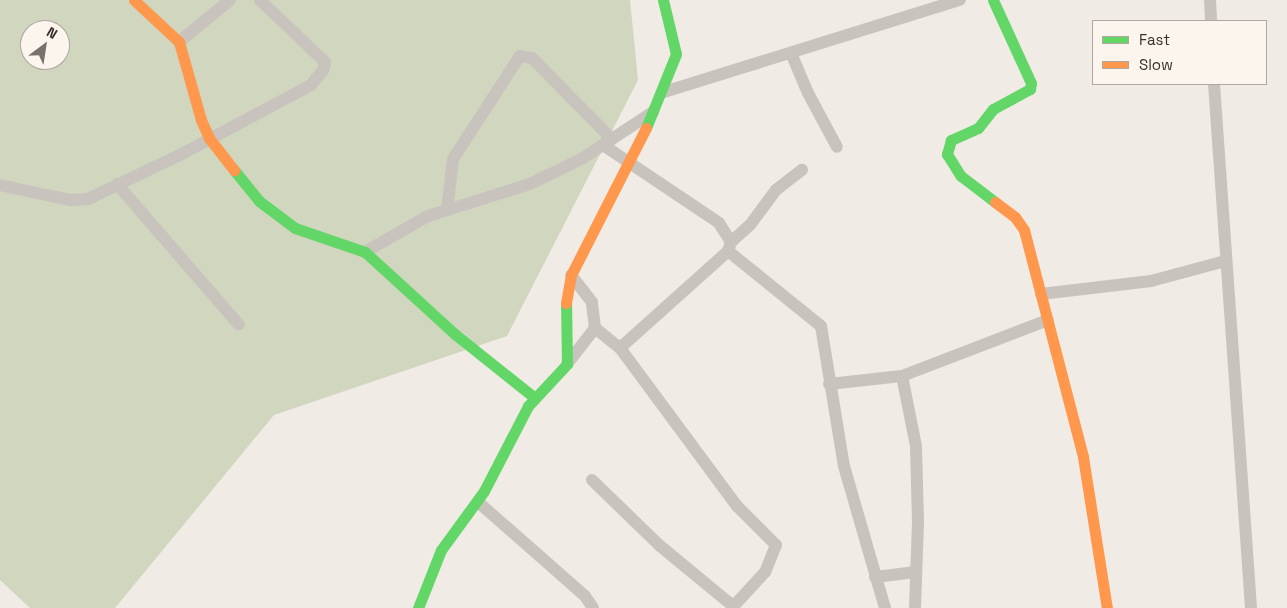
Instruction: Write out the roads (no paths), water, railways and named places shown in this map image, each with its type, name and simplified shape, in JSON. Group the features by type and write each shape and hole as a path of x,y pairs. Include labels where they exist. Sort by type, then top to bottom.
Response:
{"street":[{"path":"134,0 179,42 201,120 210,138 259,201 294,228 365,252 456,335 535,398"},
{"path":"179,42 230,0"},
{"path":"0,185 70,200 88,199 311,85 323,70 325,62 321,56 260,0"},
{"path":"567,364 566,293 571,275 655,111 664,92 676,54 663,0"},
{"path":"664,92 960,0"},
{"path":"993,0 1031,83 1030,89 993,108 978,128 951,140 947,154 961,176 1021,223 1083,457 1107,608"},
{"path":"1210,0 1211,20"},
{"path":"791,53 808,93 836,147"},
{"path":"446,210 453,159 520,56 532,58 607,142 630,163 719,223 730,247 821,326 829,384 844,466 885,608"},
{"path":"1214,85 1251,608"},
{"path":"365,252 428,216 530,184 607,142 655,111"},
{"path":"620,348 730,247 750,225 776,190 802,170"},
{"path":"117,184 239,325"},
{"path":"1041,294 1151,281 1225,261"},
{"path":"418,608 440,550 478,502 535,398 567,364 595,328 592,302 571,275"},
{"path":"829,384 902,376 1048,320"},
{"path":"592,480 660,545 732,607 764,572 776,545 737,506 620,348 595,328"},
{"path":"902,376 916,446 915,608"},
{"path":"478,502 585,596 593,608"},
{"path":"875,577 916,572"}]}
